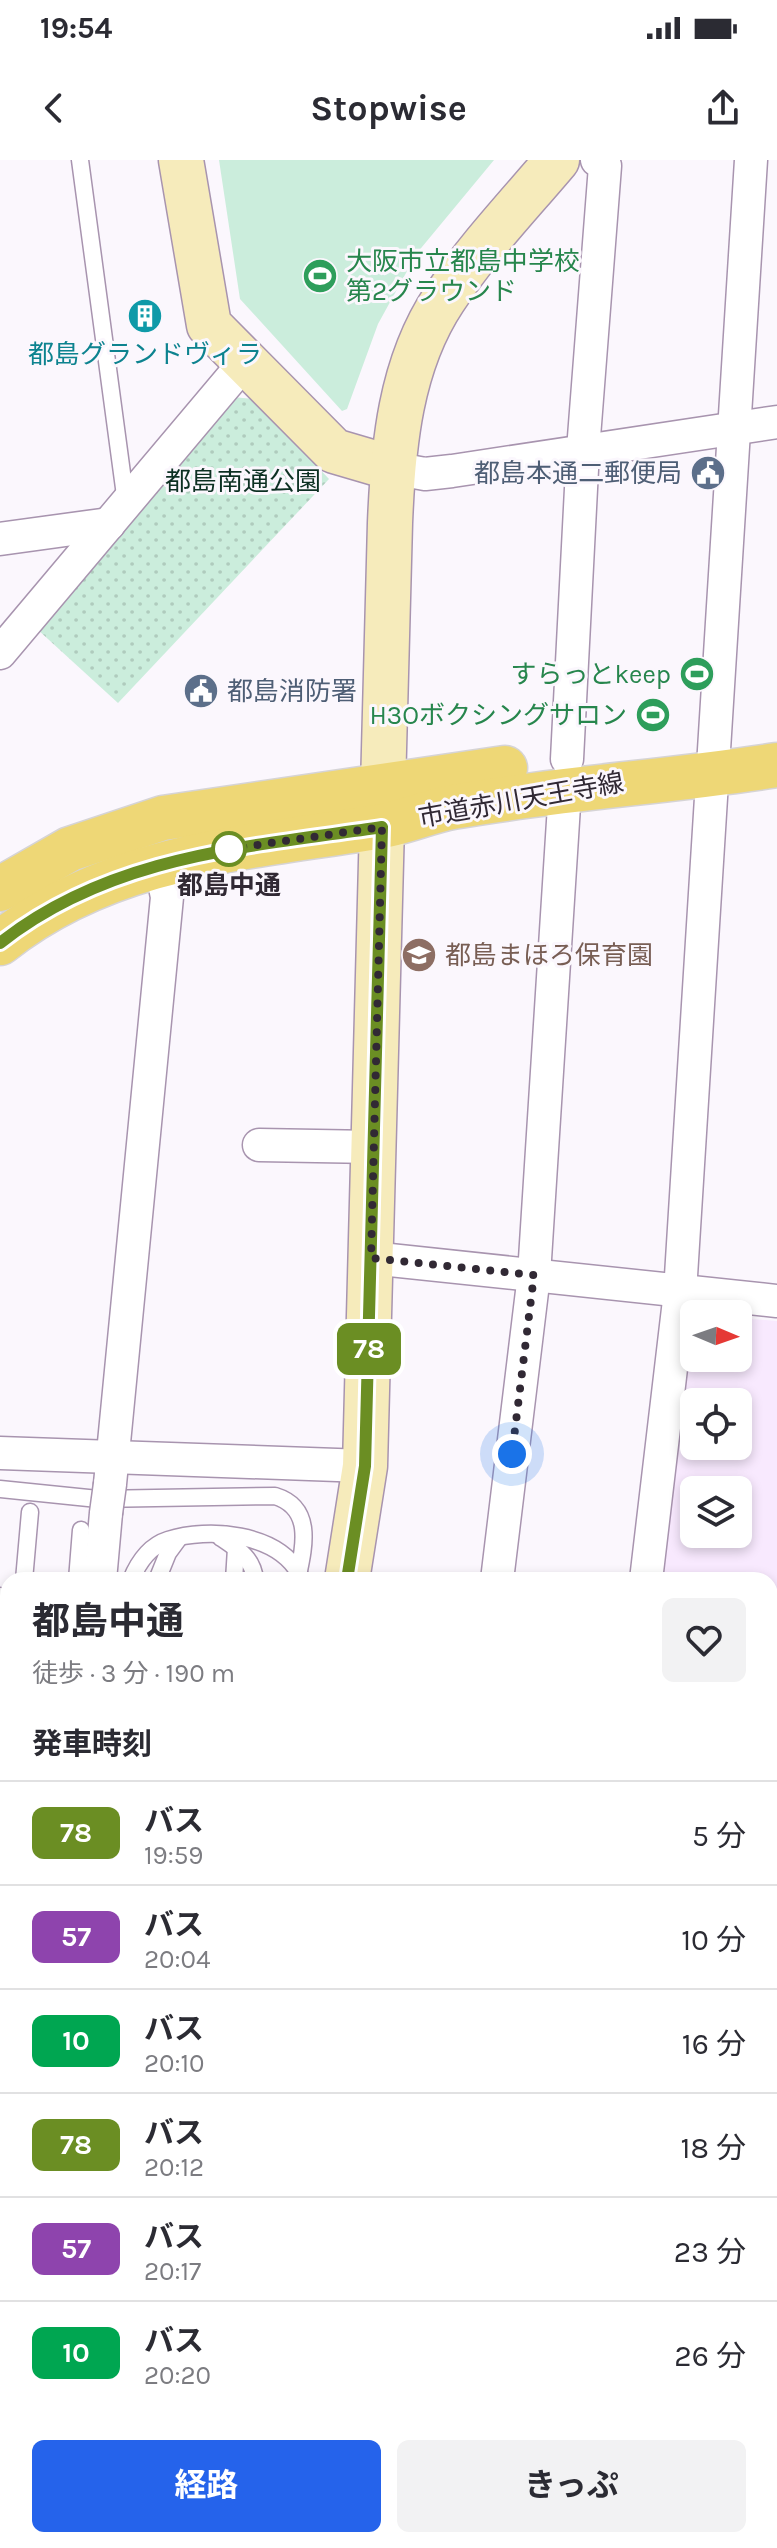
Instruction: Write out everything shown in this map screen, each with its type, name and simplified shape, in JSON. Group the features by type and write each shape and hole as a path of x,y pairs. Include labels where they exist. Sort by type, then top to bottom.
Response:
{"main road":[{"name":"市道赤川天王寺線","path":"714,759 777,734"},
{"name":"市道赤川天王寺線","path":"0,943 44,912 93,886 160,863 382,806 566,775 616,751 777,765"},
{"name":"市道赤川天王寺線","path":"0,889 20,862 163,818 382,806"}],"street":[{"path":"181,160 209,325 334,451 425,474 777,422"},
{"path":"348,1572 365,1466 392,468 397,421 416,356 443,300 557,160"},
{"path":"498,1572 534,1275 583,450 605,166 597,160"},
{"path":"647,1572 680,1292 751,160"},
{"path":"0,653 245,362"},
{"path":"0,539 118,514"},
{"path":"100,1572 102,1496 167,897 160,863"},
{"path":"259,1145 374,1147"},
{"path":"371,1258 777,1301"},
{"path":"0,1453 102,1496 365,1466"}],"lane":[{"path":"80,160 118,514"},
{"path":"0,1489 98,1499 275,1496 295,1505 303,1523 298,1572"},
{"path":"79,1572 102,1496"},
{"path":"25,1572 30,1512"},
{"path":"135,1572 143,1557 167,1540 218,1536 262,1541 283,1551 296,1572"},
{"path":"218,1536 236,1548 254,1567 254,1572"},
{"path":"160,1572 179,1538"},
{"path":"234,1572 236,1548"}],"shaded area":[{"path":"752,1319 777,1321 777,1572 661,1572 680,1403 680,1460 752,1460 752,1388 682,1388 684,1372 752,1372"}],"green space":[{"name":"大阪市立都島中学校 第2グラウンド","path":"219,160 494,160 417,253 378,324 347,409 342,411 240,299"},
{"name":"都島南通公園","path":"232,397 254,399 329,479 118,703 37,629"}],"bus line":[{"name":"78","path":"0,943 38,915 93,886 169,860 382,827 365,1466 348,1572"}],"place":[{"name":"大阪市立都島中学校 第2グラウンド","path":"320,276"},
{"name":"都島グランドヴィラ","path":"145,316"},
{"name":"都島本通二郵便局","path":"708,473"},
{"name":"すらっとkeep","path":"697,674"},
{"name":"都島消防署","path":"201,691"},
{"name":"H3Oボクシングサロン","path":"653,715"},
{"name":"都島中通","path":"229,849"},
{"name":"都島まほろ保育園","path":"419,955"}],"route":[{"path":"229,849 382,827 371,1258 534,1275 512,1454"}]}
